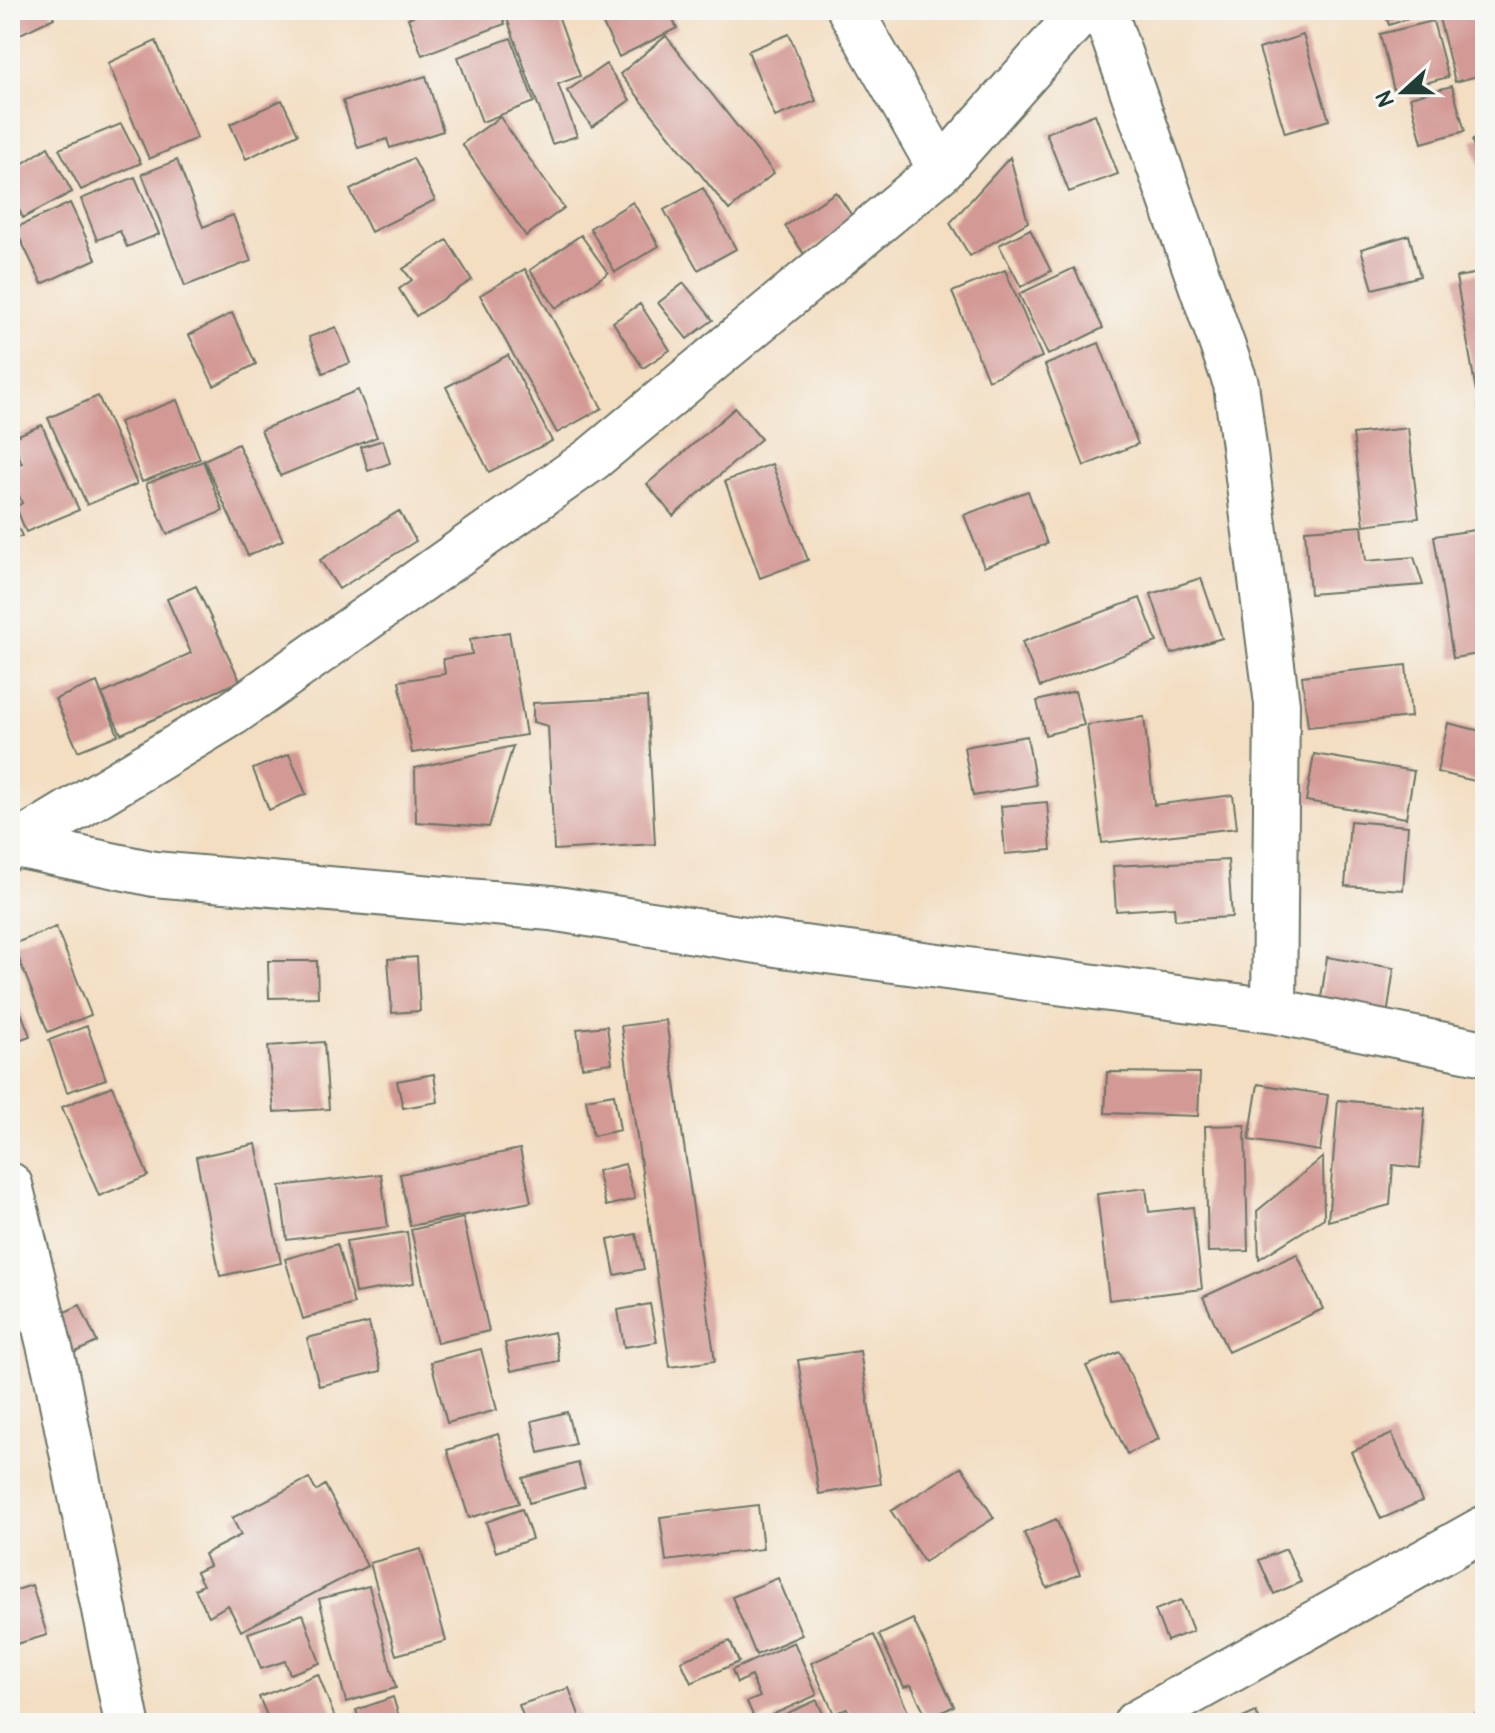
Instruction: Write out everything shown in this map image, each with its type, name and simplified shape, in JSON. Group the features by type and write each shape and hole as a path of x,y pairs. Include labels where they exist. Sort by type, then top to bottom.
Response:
{"street":[{"path":"850,10 941,170"},
{"path":"13,846 233,713 592,459 941,170 1083,10"},
{"path":"1104,10 1236,384 1277,704 1274,1011"},
{"path":"13,846 154,874 551,908 789,946 1274,1011 1485,1053"},
{"path":"10,1185 56,1373 127,1723"},
{"path":"1136,1723 1485,1528"}],"building":[{"path":"10,10 50,10 54,18 10,39"},
{"path":"429,10 500,10 505,24 422,55 408,18"},
{"path":"504,10 556,10 580,76 558,84 577,136 552,144"},
{"path":"596,10 668,10 677,28 619,57"},
{"path":"1384,10 1431,10 1431,11 1389,25"},
{"path":"1470,10 1485,10 1485,74 1455,82 1439,18"},
{"path":"1433,21 1448,77 1394,91 1380,34"},
{"path":"789,34 816,101 775,117 748,51"},
{"path":"1303,35 1329,120 1285,133 1259,49"},
{"path":"666,36 774,173 729,210 620,74"},
{"path":"511,38 534,102 482,122 458,57"},
{"path":"156,41 197,138 149,159 108,63"},
{"path":"606,64 630,100 592,127 567,91"},
{"path":"426,76 443,131 390,148 387,139 358,148 343,101"},
{"path":"1452,86 1465,131 1422,143 1410,97"},
{"path":"282,100 298,134 246,159 230,124"},
{"path":"1095,114 1118,174 1069,192 1046,133"},
{"path":"500,117 564,208 526,236 462,144"},
{"path":"121,124 141,163 81,190 59,149"},
{"path":"1485,137 1485,183 1484,183 1472,140"},
{"path":"48,147 72,192 23,218 10,190 10,172"},
{"path":"1010,157 1028,222 970,256 950,223"},
{"path":"413,158 435,200 371,232 350,190"},
{"path":"177,160 203,227 233,215 251,261 185,286 142,174"},
{"path":"135,177 159,234 127,247 120,231 97,240 81,199"},
{"path":"703,188 736,249 698,270 664,210"},
{"path":"836,192 855,220 804,254 785,226"},
{"path":"633,202 659,246 615,272 590,228"},
{"path":"70,203 96,259 42,284 15,228"},
{"path":"1030,229 1051,271 1021,287 999,245"},
{"path":"581,235 608,273 556,308 530,270"},
{"path":"1409,235 1420,276 1373,289 1361,249"},
{"path":"447,240 472,280 416,316 399,289 412,280 403,269"},
{"path":"1074,268 1103,328 1048,355 1019,294"},
{"path":"525,269 602,408 557,433 480,295"},
{"path":"1005,270 1042,357 988,380 952,292"},
{"path":"1485,272 1485,389 1476,391 1456,277"},
{"path":"684,283 713,320 687,339 658,303"},
{"path":"640,304 670,350 643,368 613,322"},
{"path":"232,313 256,364 214,386 189,335"},
{"path":"336,327 350,363 323,373 309,337"},
{"path":"1099,343 1138,444 1084,466 1045,365"},
{"path":"508,355 552,441 489,472 446,387"},
{"path":"358,390 377,437 280,476 261,430"},
{"path":"98,396 137,484 87,505 48,418"},
{"path":"1478,396 1485,396 1485,507 1483,507"},
{"path":"177,400 200,459 142,482 119,422"},
{"path":"735,408 761,439 673,516 647,484"},
{"path":"42,425 79,510 26,532 16,507 22,503 10,474 10,468 22,463 11,438"},
{"path":"1408,428 1419,518 1364,525 1353,434"},
{"path":"383,440 390,463 368,471 361,447"},
{"path":"238,444 283,540 248,556 204,460"},
{"path":"203,461 223,511 167,534 146,484"},
{"path":"772,464 808,560 760,578 725,481"},
{"path":"1028,491 1047,544 984,567 964,515"},
{"path":"10,510 22,536 10,541"},
{"path":"399,511 416,541 339,589 320,560"},
{"path":"1362,526 1366,561 1414,557 1423,585 1310,594 1305,530"},
{"path":"1482,529 1485,653 1453,658 1434,536"},
{"path":"1201,578 1222,638 1171,654 1151,594"},
{"path":"196,586 240,681 121,734 102,694 191,653 167,599"},
{"path":"1140,598 1157,642 1040,687 1022,642"},
{"path":"509,632 526,735 412,753 399,681 445,674 443,659 472,654 470,639"},
{"path":"1406,665 1411,717 1308,727 1302,676"},
{"path":"97,682 118,735 78,751 55,699"},
{"path":"1075,691 1084,725 1045,735 1037,701"},
{"path":"647,697 655,844 554,850 548,726 533,722 533,703"},
{"path":"1144,717 1154,805 1233,795 1237,828 1102,843 1087,725"},
{"path":"1448,723 1485,732 1483,783 1437,772"},
{"path":"1027,736 1036,785 973,796 964,747"},
{"path":"513,746 489,827 416,822 415,768"},
{"path":"289,754 306,794 269,810 253,769"},
{"path":"1314,754 1414,771 1406,818 1306,801"},
{"path":"1047,802 1051,850 1005,854 1001,806"},
{"path":"1350,821 1408,826 1403,890 1345,886"},
{"path":"1228,860 1232,917 1175,920 1174,907 1116,911 1113,866"},
{"path":"56,927 91,1015 48,1032 13,944"},
{"path":"417,957 420,1011 392,1013 388,959"},
{"path":"1327,957 1394,968 1386,1023 1319,1013"},
{"path":"268,961 317,961 318,997 269,998"},
{"path":"17,1002 30,1036 10,1043 10,1004"},
{"path":"666,1020 715,1361 670,1367 621,1026"},
{"path":"87,1026 106,1079 67,1092 49,1040"},
{"path":"607,1026 612,1063 582,1067 577,1029"},
{"path":"324,1042 329,1109 274,1112 268,1046"},
{"path":"1107,1072 1200,1073 1198,1116 1105,1113"},
{"path":"434,1074 438,1102 403,1108 397,1081"},
{"path":"1258,1084 1328,1095 1320,1151 1249,1140"},
{"path":"112,1086 148,1176 99,1196 62,1107"},
{"path":"614,1094 620,1130 593,1136 586,1099"},
{"path":"1338,1100 1425,1108 1420,1168 1393,1165 1390,1205 1328,1221"},
{"path":"1245,1125 1248,1251 1208,1252 1205,1126"},
{"path":"256,1144 281,1263 220,1276 196,1157"},
{"path":"520,1149 531,1202 410,1226 400,1174"},
{"path":"1323,1157 1324,1218 1259,1259 1257,1211"},
{"path":"625,1164 635,1199 606,1206 597,1171"},
{"path":"381,1174 388,1227 287,1240 280,1186"},
{"path":"1146,1188 1149,1212 1193,1207 1202,1289 1109,1300 1097,1194"},
{"path":"463,1218 489,1331 437,1343 411,1230"},
{"path":"407,1232 414,1283 355,1293 346,1241"},
{"path":"636,1234 644,1269 615,1275 608,1240"},
{"path":"337,1244 354,1304 303,1319 285,1259"},
{"path":"1297,1254 1323,1309 1228,1352 1203,1297"},
{"path":"650,1304 657,1342 624,1347 618,1310"},
{"path":"80,1305 97,1342 63,1358 45,1321"},
{"path":"369,1323 381,1371 319,1386 307,1338"},
{"path":"554,1332 559,1361 511,1371 505,1343"},
{"path":"481,1349 497,1410 447,1423 431,1362"},
{"path":"860,1351 881,1484 819,1494 798,1360"},
{"path":"1120,1352 1159,1439 1127,1454 1086,1366"},
{"path":"567,1412 575,1444 539,1453 532,1421"},
{"path":"498,1434 519,1503 469,1518 447,1450"},
{"path":"1392,1434 1422,1501 1381,1519 1351,1452"},
{"path":"578,1463 585,1487 529,1503 523,1478"},
{"path":"962,1467 994,1518 924,1562 891,1511"},
{"path":"309,1478 316,1491 325,1485 367,1566 241,1631 228,1605 209,1616 195,1589 203,1585 196,1572 209,1566 204,1554 241,1535 232,1518"},
{"path":"758,1505 763,1549 666,1561 660,1517"},
{"path":"522,1509 532,1539 496,1552 486,1522"},
{"path":"1056,1519 1080,1574 1047,1588 1024,1533"},
{"path":"421,1549 446,1641 396,1655 370,1563"},
{"path":"1286,1549 1301,1582 1274,1594 1259,1560"},
{"path":"778,1578 802,1635 756,1655 732,1597"},
{"path":"32,1585 47,1635 10,1646 10,1592"},
{"path":"369,1586 396,1688 346,1702 319,1599"},
{"path":"1181,1600 1193,1631 1167,1641 1155,1610"},
{"path":"303,1614 320,1663 290,1674 285,1661 261,1669 248,1633"},
{"path":"913,1619 954,1706 928,1719 911,1685 904,1687 879,1635"},
{"path":"874,1635 913,1723 853,1723 847,1708 834,1714 811,1663"},
{"path":"730,1641 739,1662 691,1683 681,1661"},
{"path":"794,1642 817,1695 756,1722 747,1702 760,1697 751,1676 737,1683 732,1670"},
{"path":"318,1674 337,1723 270,1723 259,1697"},
{"path":"569,1688 582,1723 526,1723 519,1705"},
{"path":"393,1697 401,1723 360,1723 356,1710"},
{"path":"817,1700 827,1723 776,1723 774,1719"},
{"path":"1485,1709 1485,1723 1459,1723"},
{"path":"1256,1712 1261,1723 1239,1723 1238,1720"}]}
